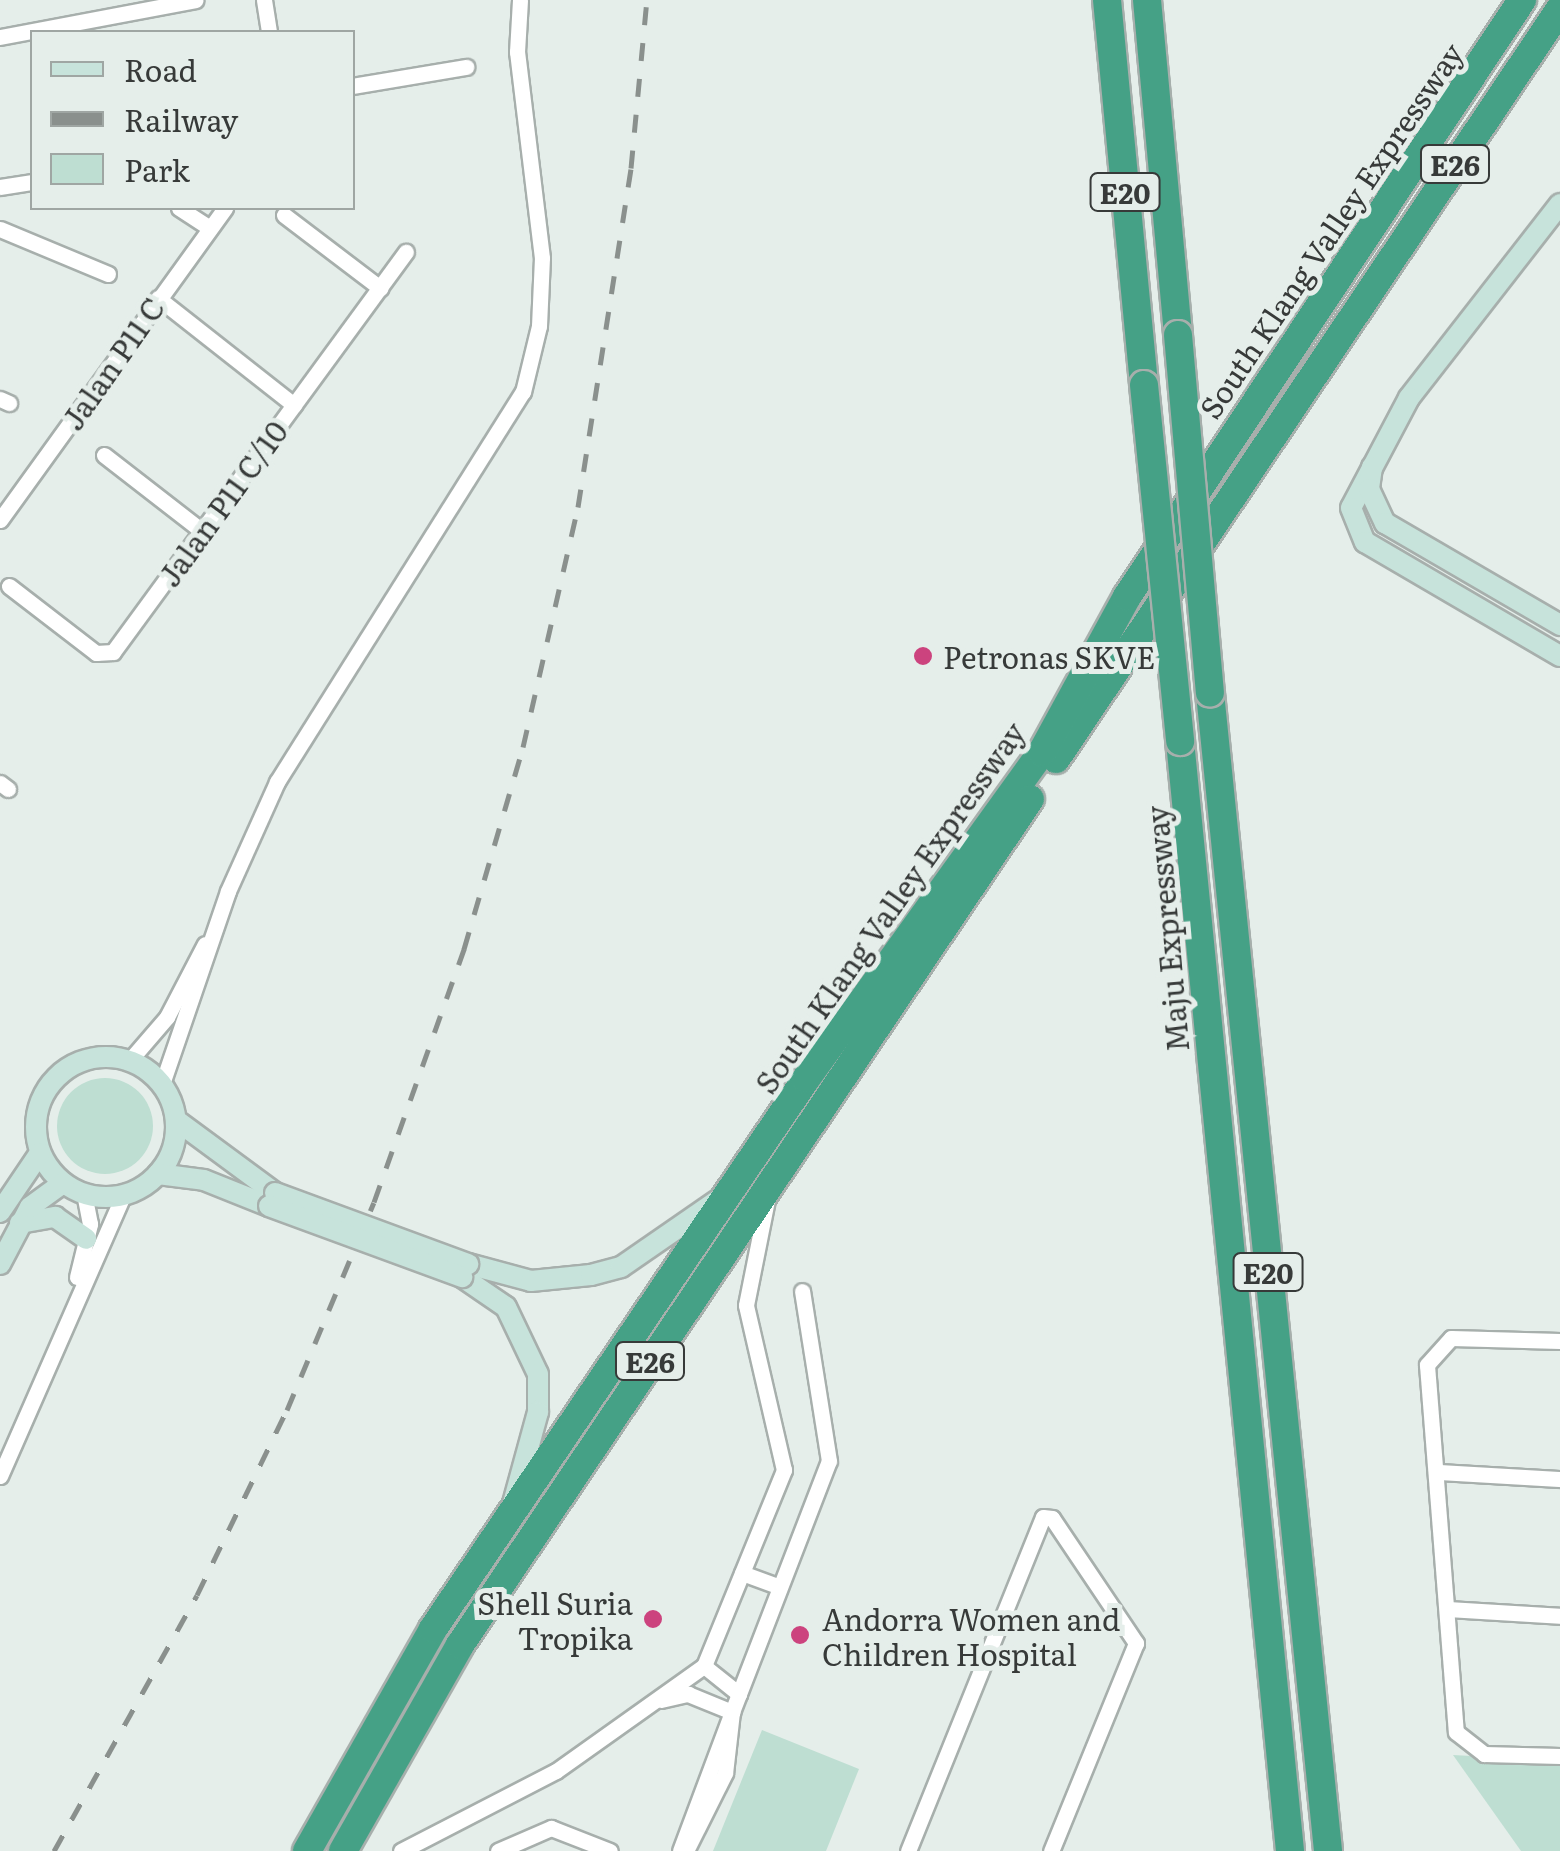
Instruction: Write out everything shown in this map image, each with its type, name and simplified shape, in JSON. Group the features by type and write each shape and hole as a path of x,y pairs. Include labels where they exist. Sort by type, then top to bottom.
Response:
{"highway":[{"name":"Maju Expressway","path":"1108,0 1290,1851"},
{"name":"E20","path":"1147,0 1210,693 1328,1851"},
{"name":"South Klang Valley Expressway","path":"307,1851 393,1693 510,1514 725,1195 1042,752 1126,596 1522,0"},
{"name":"South Klang Valley Expressway","path":"343,1851 460,1645 1560,9"}],"main road":[{"path":"1560,204 1409,398 1356,490 1356,532 1560,656"},
{"path":"1373,464 1369,489 1385,523 1560,625"},
{"path":"1480,577 1474,591 1488,610"},
{"path":"176,1120 158,1174 124,1196 84,1194 63,1183 40,1153 37,1113 55,1078 90,1058 130,1060 162,1084 176,1120 272,1200"},
{"path":"0,1212 40,1153"},
{"path":"158,1174 204,1180 272,1200 465,1270 531,1281 591,1276 622,1267 725,1195"},
{"path":"0,1264 20,1223 63,1183"},
{"path":"20,1223 55,1217 86,1239"},
{"path":"465,1270 506,1308 538,1374 538,1412 510,1514"}],"street":[{"path":"37,30 196,0"},
{"path":"264,0 268,30"},
{"path":"130,1060 167,1017 218,918 277,782 523,392 538,326 542,258 517,52 520,0"},
{"path":"0,37 30,31"},
{"path":"355,86 466,67"},
{"path":"0,187 30,182"},
{"path":"182,210 210,228"},
{"name":"Jalan P11 C","path":"0,520 223,210"},
{"path":"284,216 380,288"},
{"path":"0,229 108,274"},
{"name":"Jalan P11 C/10","path":"10,586 96,653 112,652 406,252"},
{"path":"158,298 294,404"},
{"path":"104,455 202,531"},
{"path":"162,1084 195,1006 218,918"},
{"path":"401,1851 556,1771 704,1666 784,1470 746,1306 768,1190"},
{"path":"72,1300 86,1239 84,1194"},
{"path":"0,1476 72,1300 124,1196"},
{"path":"683,1851 725,1773 732,1712 829,1462 802,1291"},
{"path":"1560,1341 1450,1338 1435,1347 1427,1364 1460,1740 1484,1754 1560,1756"},
{"path":"1438,1472 1560,1478"},
{"path":"908,1851 1044,1517 1052,1518 1136,1643 1051,1851"},
{"path":"742,1572 780,1587"},
{"path":"1447,1608 1560,1616"},
{"path":"704,1666 739,1694"},
{"path":"652,1701 688,1694 732,1712"},
{"path":"498,1851 551,1828 610,1851"}],"green space":[{"path":"105,1078 123,1082 139,1092 149,1108 153,1126 149,1144 139,1160 123,1170 105,1174 87,1170 71,1160 61,1144 57,1126 61,1108 71,1092 87,1082"},
{"path":"762,1730 859,1769 826,1851 713,1851"},
{"path":"1453,1755 1560,1761 1560,1851 1521,1851"}],"railway":[{"path":"54,1851 197,1595 287,1410 374,1202 464,949 523,747 578,507 631,168 647,0"}],"place":[{"name":"Petronas SKVE","path":"923,656"},
{"name":"Shell Suria Tropika","path":"653,1619"},
{"name":"Andorra Women and Children Hospital","path":"800,1635"}]}
